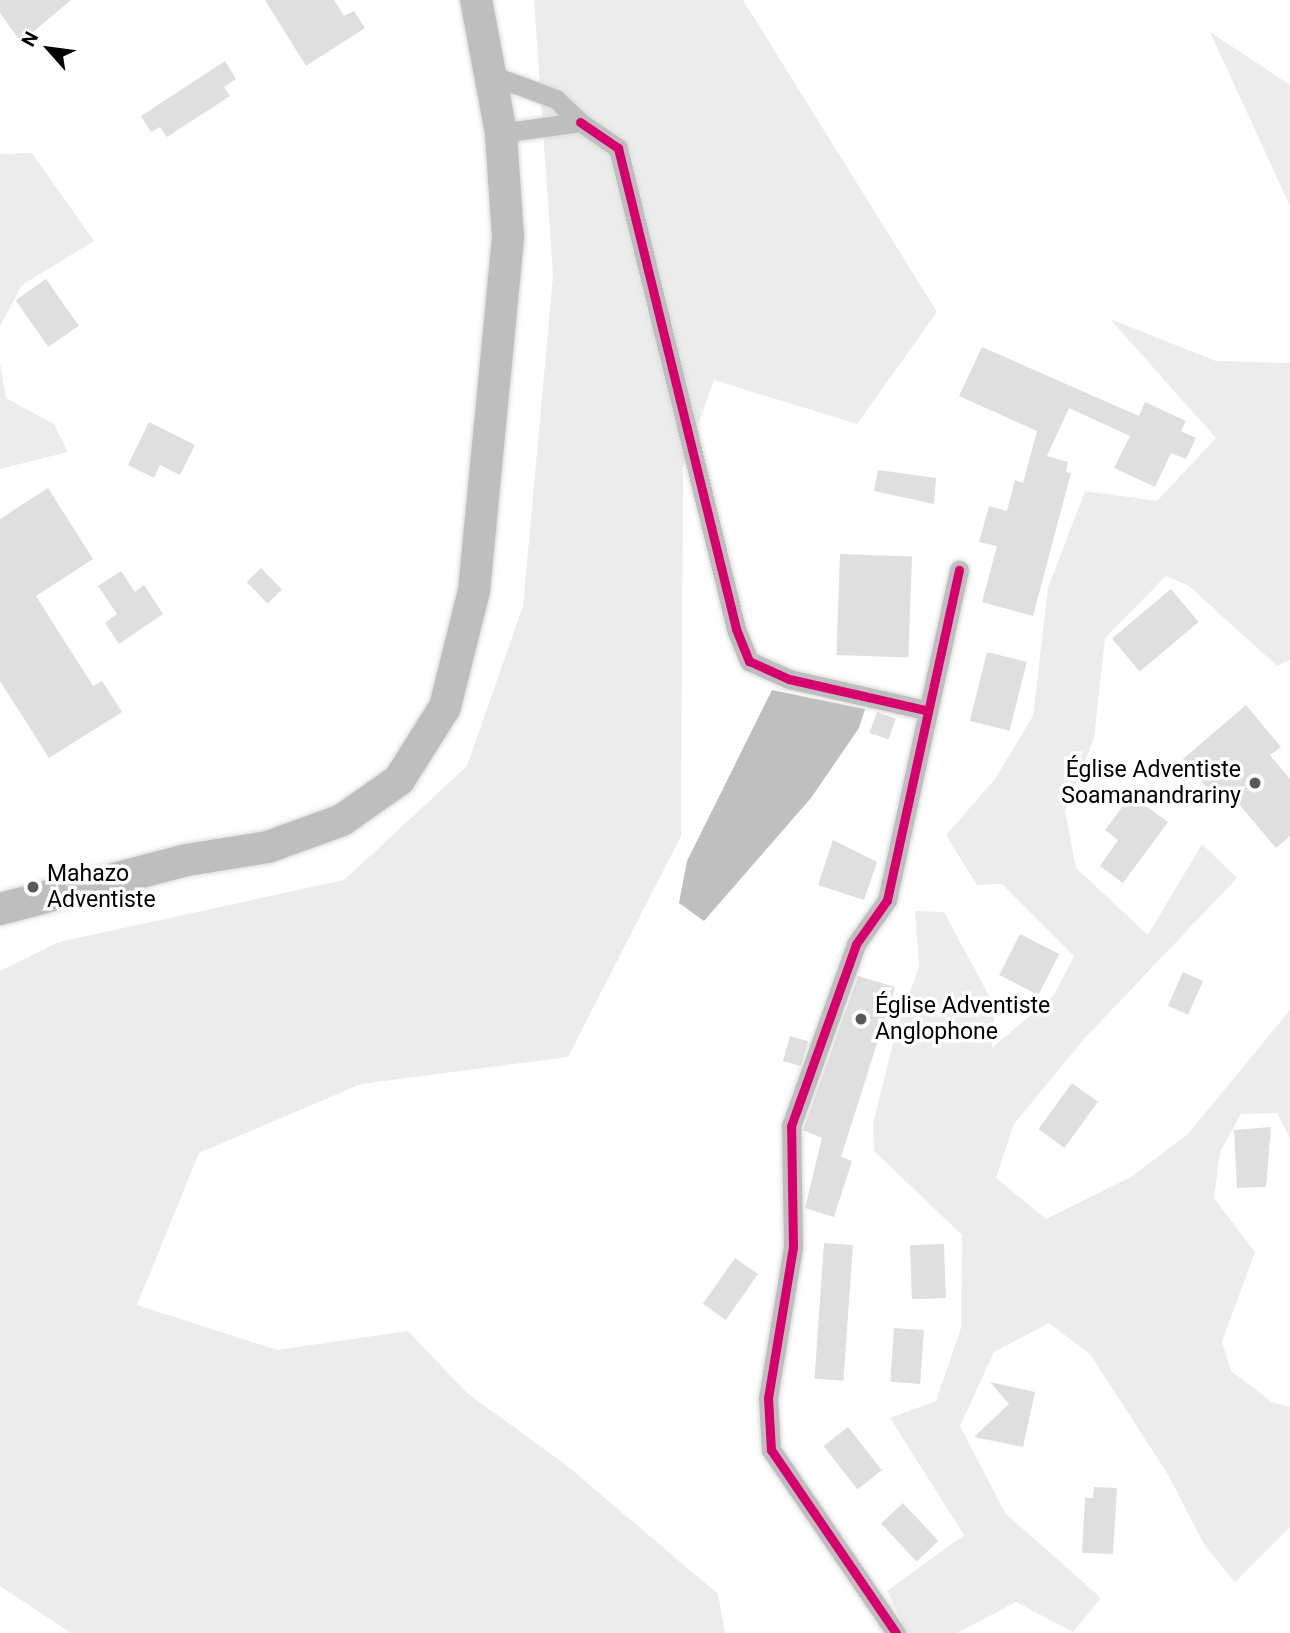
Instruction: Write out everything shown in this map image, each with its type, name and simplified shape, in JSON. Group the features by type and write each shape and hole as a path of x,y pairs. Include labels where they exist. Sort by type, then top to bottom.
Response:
{"main road":[{"path":"0,909 187,860 268,847 342,820 398,780 445,707 474,591 508,237 501,133 476,0"}],"street":[{"path":"491,75 556,99 580,122 618,148 736,629 749,660 789,679 925,710"},
{"path":"501,133 580,122"},
{"path":"896,1633 771,1450 768,1398 793,1247 791,1125 856,944 887,900 925,710 959,570"}],"shaded area":[{"path":"534,0 743,0 937,312 857,424 714,380 683,467 681,836 568,1057 361,1084 199,1153 137,1305 277,1350 408,1331 467,1393 565,1464 718,1594 725,1633 71,1633 0,1586 0,971 59,942 344,880 467,766 523,606 553,276"},
{"path":"1210,32 1290,85 1290,206"},
{"path":"32,153 94,241 22,285 0,326 0,154"},
{"path":"1110,319 1216,361 1290,363 1290,660 1277,666 1189,586 1166,576 1105,638 1094,738 1065,811 1076,868 1148,935 1202,844 1237,878 1084,1039 1014,1124 996,1178 1046,1219 1131,1177 1188,1134 1290,1010 1290,1138 1277,1113 1241,1114 1220,1152 1214,1198 1255,1252 1222,1342 1231,1371 1272,1402 1290,1407 1290,1527 1235,1582 1205,1546 1167,1473 1090,1354 1049,1323 994,1352 960,1426 1005,1513 1101,1598 1073,1632 1016,1602 957,1633 907,1633 887,1591 964,1535 890,1418 936,1401 961,1328 962,1235 874,1151 873,1123 897,1028 919,967 915,911 944,912 995,1007 992,1048 1054,995 1074,956 1002,884 977,885 946,835 995,779 1033,716 1048,588 1085,491 1157,501 1216,438"},
{"path":"0,363 6,398 54,424 68,452 0,469"},
{"path":"772,690 865,709 859,728 811,798 704,921 679,903 687,861"}],"building":[{"path":"0,0 71,0 21,42 0,13"},
{"path":"265,0 334,0 344,16 354,11 365,28 306,66"},
{"path":"225,61 236,79 224,87 230,96 167,137 160,127 151,132 141,116"},
{"path":"46,279 79,326 48,347 16,300"},
{"path":"982,347 1139,416 1145,402 1186,421 1181,431 1196,438 1186,459 1171,453 1155,487 1114,468 1130,436 1069,408 1047,456 1068,462 1066,472 1071,473 1033,616 982,602 997,546 979,542 989,506 1007,511 1015,480 1023,483 1037,431 959,396"},
{"path":"149,422 195,445 180,475 160,465 154,478 128,465"},
{"path":"878,470 936,478 934,504 874,491"},
{"path":"48,488 93,559 36,596 93,686 102,681 122,712 49,758 0,681 0,519"},
{"path":"840,554 912,557 908,657 836,655"},
{"path":"261,568 282,590 267,603 247,582"},
{"path":"121,571 135,592 144,585 163,614 119,644 105,623 117,614 98,586"},
{"path":"1171,589 1199,622 1140,671 1112,638"},
{"path":"987,652 1027,662 1010,731 970,721"},
{"path":"1246,705 1281,747 1270,755 1290,779 1290,836 1276,848 1228,791 1217,800 1183,759"},
{"path":"877,712 896,719 888,740 869,733"},
{"path":"1131,795 1168,822 1123,883 1100,866 1118,840 1105,830"},
{"path":"833,840 877,862 864,900 818,885"},
{"path":"1020,934 1059,954 1038,995 999,975"},
{"path":"1183,972 1203,981 1188,1015 1168,1006"},
{"path":"858,976 895,987 841,1157 852,1161 834,1217 805,1208 822,1138 803,1130"},
{"path":"790,1036 808,1041 801,1066 783,1061"},
{"path":"1072,1083 1098,1102 1064,1148 1038,1129"},
{"path":"1271,1127 1266,1187 1237,1188 1234,1130"},
{"path":"824,1243 853,1245 843,1381 815,1379"},
{"path":"944,1244 946,1298 912,1299 910,1245"},
{"path":"735,1258 758,1274 726,1320 703,1304"},
{"path":"894,1328 924,1330 920,1384 890,1382"},
{"path":"990,1382 1035,1392 1023,1447 974,1437 1009,1404"},
{"path":"848,1427 882,1470 857,1489 824,1446"},
{"path":"1094,1487 1117,1488 1113,1554 1082,1553 1085,1498 1093,1498"},
{"path":"903,1503 938,1541 917,1561 881,1523"}],"cycle path":[{"path":"580,122 618,148 736,629 749,661 789,679 925,710"},
{"path":"896,1633 771,1450 768,1398 793,1247 791,1126 856,944 887,900 959,570"}],"place":[{"name":"Église Adventiste Soamanandrariny","path":"1255,783"},
{"name":"Mahazo Adventiste","path":"33,887"},
{"name":"Église Adventiste Anglophone","path":"861,1019"}]}
